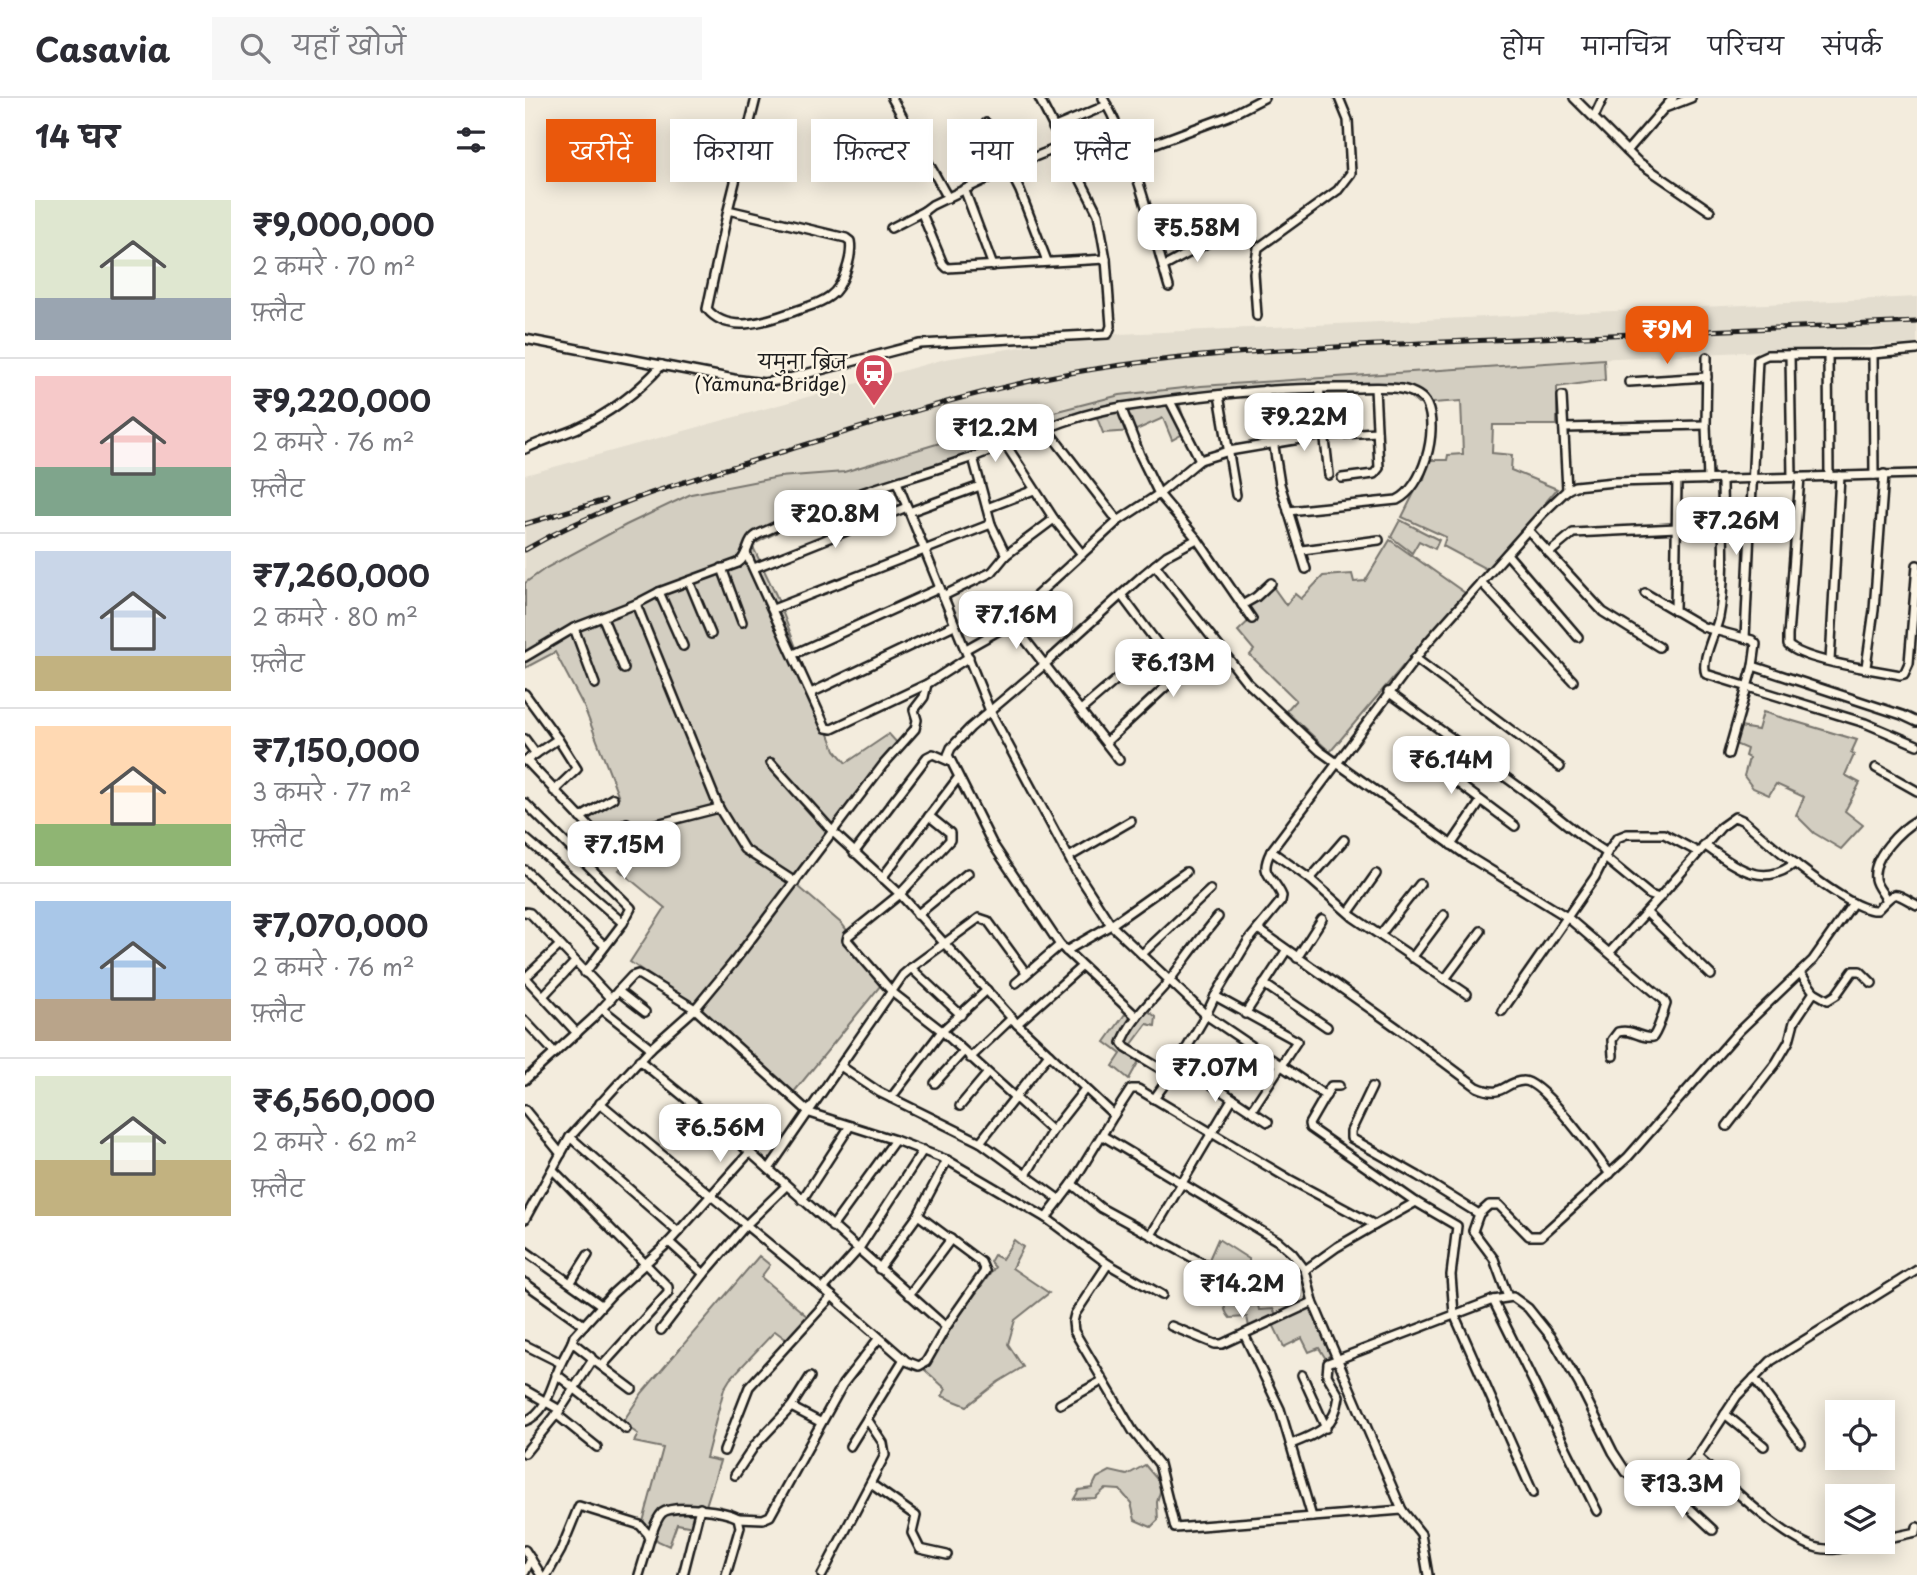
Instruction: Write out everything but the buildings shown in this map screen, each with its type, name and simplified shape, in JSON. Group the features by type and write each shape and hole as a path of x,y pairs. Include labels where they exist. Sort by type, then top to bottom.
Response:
{"street":[{"path":"728,210 840,236 850,241 851,251 840,285 835,292 817,303 762,323 742,324 711,314 707,304 728,210 756,98"},
{"path":"891,98 903,119"},
{"path":"1039,98 1051,124"},
{"path":"1154,144 1229,116 1264,98"},
{"path":"1257,316 1254,273 1258,248 1338,190 1351,173 1347,120 1339,98"},
{"path":"1574,98 1648,170 1710,211"},
{"path":"1594,117 1603,98"},
{"path":"1627,151 1674,98"},
{"path":"1665,108 1691,98"},
{"path":"1071,119 1105,102 1113,119"},
{"path":"933,171 948,198"},
{"path":"891,228 982,182"},
{"path":"1016,182 1033,219 1047,261"},
{"path":"525,339 764,383 920,344 1108,334 1111,326 1106,259 1098,214 1083,182"},
{"path":"1140,182 1169,287"},
{"path":"965,191 993,266"},
{"path":"924,211 923,216 944,267 1106,259"},
{"path":"1163,267 1218,237"},
{"path":"1745,638 1756,363 1761,356 1873,354 1917,350"},
{"path":"1828,354 1829,477"},
{"path":"1873,354 1874,475"},
{"path":"1790,355 1796,477 1788,645 1803,654 1900,676 1913,663 1917,565"},
{"path":"1707,357 1708,480"},
{"path":"525,449 575,430 614,410 662,365"},
{"path":"1629,382 1707,377"},
{"path":"1319,387 1329,475"},
{"path":"1342,478 1377,472 1375,388"},
{"path":"525,657 574,628 603,618 659,592 738,563 744,559 750,540 759,534 829,505 973,457 1073,418 1121,407 1265,390 1375,388 1405,390 1420,396 1428,406 1429,450 1417,479 1403,497 1397,500 1288,511"},
{"path":"1265,390 1280,484 1306,569"},
{"path":"1219,395 1236,495"},
{"path":"1562,396 1567,490"},
{"path":"1170,401 1200,460"},
{"path":"1121,407 1140,455 1160,494 1197,539 1252,619"},
{"path":"1564,428 1706,425"},
{"path":"1046,428 1118,521"},
{"path":"746,553 824,725 829,729 927,684 1010,620 1118,521 1160,494 1200,460 1229,451 1324,435 1377,432"},
{"path":"1006,445 1054,519 1082,554"},
{"path":"973,457 991,524 1006,555"},
{"path":"1866,667 1874,610 1884,474"},
{"path":"1154,1099 1171,1075 1215,996 1282,895 1266,874 1265,863 1271,851 1415,658 1567,490 1587,483 1917,474"},
{"path":"1830,661 1840,477"},
{"path":"1675,611 1677,480"},
{"path":"1722,480 1721,605 1704,670 1709,676 1864,723 1917,745"},
{"path":"897,482 990,711 1069,857 1111,925 1206,1015 1326,1097"},
{"path":"754,568 980,486"},
{"path":"987,508 1034,490"},
{"path":"793,654 992,572 1006,555 1054,519"},
{"path":"773,609 991,524"},
{"path":"1549,553 1569,535 1579,532 1677,528"},
{"path":"1528,530 1603,612 1659,647"},
{"path":"1137,1017 1063,948 992,843 948,755 951,748 990,711 1155,565 1167,555 1197,539"},
{"path":"1302,550 1379,540"},
{"path":"1507,554 1578,637"},
{"path":"1155,565 1246,681 1337,765 1451,845 1567,917 1666,1003 1659,1028 1653,1037 1647,1038 1631,1030 1618,1032 1612,1040 1613,1056"},
{"path":"722,568 742,622"},
{"path":"689,581 711,634"},
{"path":"1481,582 1573,681"},
{"path":"1242,605 1271,583"},
{"path":"659,592 683,646"},
{"path":"1645,593 1703,628 1745,638 1756,644 1753,666 1728,754"},
{"path":"1106,743 1176,676 1177,667 1122,596"},
{"path":"636,604 719,808 744,849 795,882"},
{"path":"603,618 624,669"},
{"path":"1010,620 1119,760"},
{"path":"811,693 954,625"},
{"path":"574,628 595,684"},
{"path":"1080,710 1158,644"},
{"path":"1415,658 1560,768"},
{"path":"1753,666 1917,722"},
{"path":"525,1219 570,1137 639,1060 695,1009 834,833 883,765 915,729 917,720 914,710 924,697 927,684"},
{"path":"1388,692 1526,792 1650,895 1659,898"},
{"path":"525,694 577,769 554,791"},
{"path":"1450,737 1446,765 1451,778 1515,827"},
{"path":"525,739 536,754"},
{"path":"558,739 526,760 616,855"},
{"path":"854,853 927,757 933,754 949,761"},
{"path":"771,763 834,833 900,894 1015,1021 1115,1115"},
{"path":"1876,768 1917,791"},
{"path":"882,878 958,778"},
{"path":"580,818 613,798"},
{"path":"1451,845 1481,801"},
{"path":"525,803 630,906 631,911 623,923 585,973"},
{"path":"649,826 719,808"},
{"path":"929,816 950,833 951,838 900,894 846,938 893,993 943,1031 969,1058 1052,1132"},
{"path":"1610,952 1704,845 1729,820 1740,818 1824,885 1853,903 1877,911 1895,894 1917,905"},
{"path":"1887,899 1876,883 1880,858 1903,831 1917,820"},
{"path":"1069,857 1132,821"},
{"path":"603,842 627,823"},
{"path":"1502,1011 1617,838 1627,834 1664,834 1698,852"},
{"path":"525,838 623,923"},
{"path":"1310,879 1344,840"},
{"path":"1704,845 1747,871 1760,875 1779,874 1795,863"},
{"path":"1271,851 1380,935 1467,994"},
{"path":"525,870 605,946"},
{"path":"917,915 968,873"},
{"path":"1016,983 1025,973 1063,948 1111,925 1186,873"},
{"path":"1349,912 1376,874"},
{"path":"1380,935 1420,884"},
{"path":"1142,954 1210,890"},
{"path":"1473,1231 1479,1214 1489,1205 1499,1206 1529,1236 1538,1237 1610,1174 1739,1031 1820,954 1853,903"},
{"path":"525,912 530,913 611,999"},
{"path":"1647,913 1711,975"},
{"path":"1412,958 1444,915"},
{"path":"1171,1075 1123,1045 1124,1038 1137,1017 1169,981 1218,917"},
{"path":"769,1169 903,975 911,968 971,923 983,919 988,922 1025,973"},
{"path":"1297,958 1322,919"},
{"path":"1258,929 1477,1087 1490,1092 1524,1080 1533,1084 1564,1115 1610,1174"},
{"path":"1445,979 1481,931"},
{"path":"559,946 525,978 577,1033"},
{"path":"1245,1014 1286,951"},
{"path":"543,996 575,962"},
{"path":"969,1058 1081,967"},
{"path":"911,968 961,1014"},
{"path":"1800,973 1814,992 1823,999 1832,999 1850,973 1856,970 1863,972 1872,983"},
{"path":"525,1080 577,1033 632,976 638,974 695,1009 810,1113 947,1160 1046,1218 1108,1264 1162,1295"},
{"path":"1264,984 1327,1027"},
{"path":"891,1098 943,1031 987,990"},
{"path":"618,991 645,1012"},
{"path":"1727,1126 1776,1063 1789,1041 1794,1022 1814,992"},
{"path":"1215,996 1297,1041 1251,1111"},
{"path":"601,1009 651,1048"},
{"path":"525,1021 555,1053"},
{"path":"936,1083 963,1052"},
{"path":"981,1142 1049,1054"},
{"path":"639,1060 750,1152 946,1327"},
{"path":"1178,1062 1268,1122"},
{"path":"842,1066 891,1098 981,1142 1060,1199"},
{"path":"960,1106 987,1074"},
{"path":"1339,1086 1331,1086 1309,1124 1310,1128 1416,1202 1455,1224 1457,1228 1451,1275 1454,1314 1533,1493"},
{"path":"1372,1087 1351,1131 1352,1138 1479,1214"},
{"path":"1026,1175 1052,1132 1085,1089"},
{"path":"1046,1218 1072,1184 1131,1089 1138,1089 1289,1179 1375,1225"},
{"path":"1151,1235 1232,1099"},
{"path":"600,1103 832,1296 879,1339 914,1365 923,1365 985,1271 981,1262 918,1215"},
{"path":"525,1110 561,1154"},
{"path":"802,1199 850,1126"},
{"path":"1103,1136 1272,1236 1292,1253 1305,1270 1313,1302 1402,1510 1421,1534 1428,1575"},
{"path":"570,1137 678,1232"},
{"path":"832,1227 895,1140"},
{"path":"823,1289 858,1250 923,1150"},
{"path":"525,1421 534,1418 545,1402 561,1363 584,1325 601,1305 669,1242 750,1152"},
{"path":"879,1269 918,1215 947,1160"},
{"path":"553,1170 667,1285 668,1293 602,1366"},
{"path":"1072,1184 1101,1208 1204,1264"},
{"path":"661,1330 745,1225 786,1186"},
{"path":"1305,1270 1337,1247 1416,1202"},
{"path":"1457,1228 1473,1231 1494,1259 1508,1297"},
{"path":"909,1294 951,1239"},
{"path":"669,1242 704,1274"},
{"path":"525,1251 601,1305"},
{"path":"571,1282 589,1255"},
{"path":"1108,1264 1073,1322 1079,1342 1102,1381 1133,1431 1159,1464 1175,1528 1402,1510"},
{"path":"1291,1444 1325,1428 1337,1410 1339,1396 1327,1375 1328,1363 1454,1314 1508,1297 1519,1300 1528,1308 1552,1338 1626,1472 1659,1492 1669,1489 1697,1457 1737,1396 1770,1361 1917,1270"},
{"path":"525,1283 584,1325"},
{"path":"724,1451 749,1387 832,1296"},
{"path":"1493,1300 1597,1511"},
{"path":"1171,1326 1215,1344 1227,1343 1313,1302"},
{"path":"1244,1334 1280,1409 1312,1517"},
{"path":"639,1575 650,1539 663,1512 699,1508 738,1518 763,1519 770,1516 820,1422 853,1369 879,1339"},
{"path":"572,1342 632,1389"},
{"path":"525,1345 561,1363"},
{"path":"525,1453 558,1412 592,1359"},
{"path":"850,1446 904,1359"},
{"path":"556,1374 627,1429"},
{"path":"1303,1375 1325,1428"},
{"path":"735,1475 755,1445 791,1407 810,1377"},
{"path":"1754,1378 1801,1443"},
{"path":"1061,1404 1102,1381"},
{"path":"525,1390 558,1412 597,1447"},
{"path":"791,1407 820,1422"},
{"path":"1725,1414 1764,1446"},
{"path":"822,1575 885,1455 883,1443 867,1419"},
{"path":"1697,1457 1782,1530 1801,1541 1825,1548"},
{"path":"871,1484 916,1516 912,1533 920,1549 947,1555"},
{"path":"1669,1489 1713,1530"},
{"path":"547,1575 561,1550 579,1506 640,1525 650,1539"},
{"path":"683,1575 699,1508"},
{"path":"726,1575 740,1527 738,1518"},
{"path":"1895,1537 1917,1532"},
{"path":"525,1550 541,1575"},
{"path":"525,1572 531,1559"}],"shaded area":[{"path":"1917,297 1917,344 1573,360 1365,376 1065,407 844,472 779,477 626,525 546,568 525,583 525,475 945,359 1098,335"},
{"path":"1604,359 1605,380 1557,387 1557,425 1493,425 1492,453 1512,455 1511,470 1557,489 1488,570 1443,546 1446,537 1402,517 1421,479 1424,479 1429,460 1447,460 1448,455 1463,454 1461,401 1418,404 1406,393 1394,391 1262,392 1179,403 1188,431 1172,440 1163,418 1134,431 1103,433 1096,415 830,507 782,527 752,545 776,595 835,750 846,763 889,734 899,745 795,874 799,887 842,924 885,980 794,1092 704,1011 630,962 665,908 619,870 632,855 588,819 619,797 584,707 555,652 525,668 525,583 546,568 691,494 779,477 844,472 983,430 1120,395 1201,386"},
{"path":"1400,520 1439,540 1435,549 1419,541 1412,553 1391,537"},
{"path":"1390,540 1465,593 1330,752 1286,711 1296,700 1250,655 1254,650 1238,631 1255,615 1248,606 1273,587 1286,605 1295,594 1301,599 1323,576 1352,574 1354,582 1365,581"},
{"path":"1763,712 1857,740 1845,775 1860,783 1845,811 1863,825 1841,849 1814,833 1796,815 1804,797 1776,784 1769,795 1753,788 1744,776 1749,758 1745,756 1747,749 1735,744 1740,727 1758,730"},
{"path":"1147,1010 1156,1017 1155,1026 1147,1024 1132,1044 1131,1055 1139,1061 1129,1079 1113,1066 1121,1054 1105,1042 1125,1014 1137,1022"},
{"path":"1218,1239 1249,1259 1250,1278 1253,1280 1259,1310 1273,1309 1280,1321 1311,1306 1332,1353 1326,1359 1319,1348 1309,1352 1302,1338 1284,1347 1270,1318 1249,1327 1247,1317 1230,1318 1225,1308 1225,1273 1207,1264"},
{"path":"1014,1240 1023,1247 1012,1268 1049,1293 1015,1320 1008,1344 1023,1367 967,1406 942,1396 946,1389 925,1370 950,1329 995,1267 990,1262 994,1255 1002,1259"},
{"path":"759,1256 770,1265 761,1277 808,1317 787,1340 775,1331 730,1379 724,1389 706,1458 720,1461 699,1528 677,1524 669,1546 658,1541 643,1522 663,1448 634,1442 638,1434 622,1423 642,1393"},
{"path":"1145,1465 1162,1485 1157,1502 1158,1520 1151,1527 1135,1520 1131,1503 1120,1490 1105,1489 1095,1498 1074,1499 1079,1490 1092,1488 1097,1478 1110,1471 1127,1475"}],"railway":[{"path":"525,550 587,518 685,482 932,406 1007,386 1082,371 1178,358 1274,350 1917,322"},
{"path":"525,524 605,500"}],"place":[{"name":"यमुना ब्रिज (Yamuna Bridge)","path":"874,407"}]}
